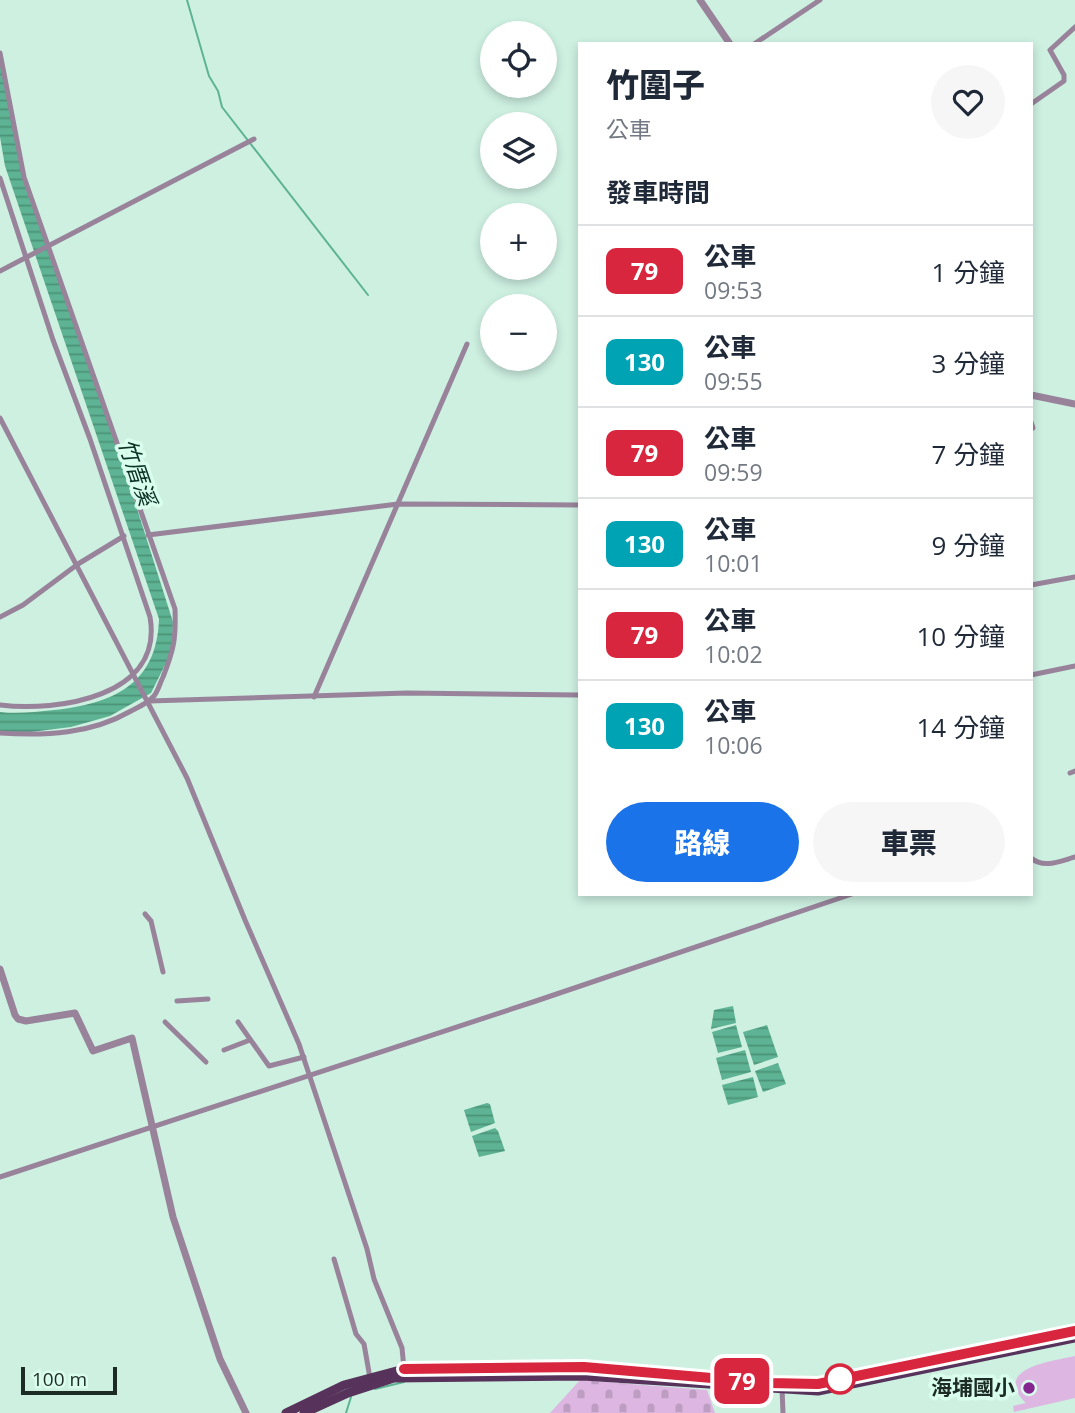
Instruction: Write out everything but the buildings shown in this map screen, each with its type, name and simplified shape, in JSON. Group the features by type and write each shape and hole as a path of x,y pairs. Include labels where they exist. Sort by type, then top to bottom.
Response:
{"main road":[{"path":"1048,1341 1075,1331"},
{"path":"286,1413 344,1385 370,1378 405,1374 583,1376 782,1386 818,1384 1075,1338"},
{"path":"304,1413 348,1393 405,1374"}],"street":[{"path":"700,0 729,42"},
{"path":"757,42 820,0"},
{"path":"1033,103 1063,81 1064,75 1050,50 1075,27"},
{"path":"0,54 24,177 175,609 176,633 174,651 156,694 149,701 115,720 79,732 0,733"},
{"path":"0,271 254,139"},
{"path":"0,178 124,536 151,622 147,651 120,686 68,705 0,705"},
{"path":"313,697 467,344"},
{"path":"1033,395 1075,404"},
{"path":"0,418 134,671 187,778 304,1057 367,1249 374,1279 402,1348 405,1374"},
{"path":"148,535 398,504 578,505"},
{"path":"0,617 23,605 78,564 124,536"},
{"path":"1033,584 1075,577"},
{"path":"1033,675 1075,666"},
{"path":"149,701 407,693 578,695"},
{"path":"1033,860 1038,864 1047,864 1075,857"},
{"path":"0,1177 846,896"},
{"path":"145,914 151,921 163,972"},
{"path":"1,971 18,1019 26,1021 75,1013 93,1051 132,1038 165,1186 185,1252 220,1359 246,1413"},
{"path":"177,1001 208,999"},
{"path":"165,1022 206,1062"},
{"path":"238,1022 269,1066 304,1057"},
{"path":"224,1050 250,1040"},
{"path":"334,1259 356,1334 364,1344 370,1378"},
{"path":"782,1386 783,1413"}],"green space":[{"path":"1075,1356 1075,1398 1014,1412 1013,1406 1026,1403 1017,1391 1016,1382 1020,1374 1041,1364"},
{"path":"580,1380 707,1390 715,1413 550,1413"}],"shaded area":[{"path":"0,63 30,195 113,433 173,622 172,651 151,693 110,716 71,727 23,733 0,731 0,712 75,707 95,703 128,687 150,660 159,619 5,166 0,137"},
{"path":"733,1006 736,1023 711,1029 714,1010"},
{"path":"736,1025 742,1047 718,1053 712,1032"},
{"path":"767,1025 778,1057 754,1065 743,1032"},
{"path":"745,1050 751,1072 722,1080 716,1058"},
{"path":"778,1063 786,1084 763,1092 755,1071"},
{"path":"753,1077 758,1097 728,1105 722,1085"},
{"path":"490,1104 495,1123 471,1132 464,1110"},
{"path":"495,1128 505,1151 479,1157 472,1136"}],"waterway":[{"path":"187,0 209,76 218,91 222,107 368,295"},
{"path":"375,1389 404,1382"},
{"path":"346,1413 351,1397"}],"bus line":[{"name":"79","path":"404,1369 584,1367 769,1383 818,1384 1075,1331"}],"place":[{"name":"海埔國小","path":"1029,1388"}],"water label":[{"name":"竹厝溪","path":"137,472"}]}
